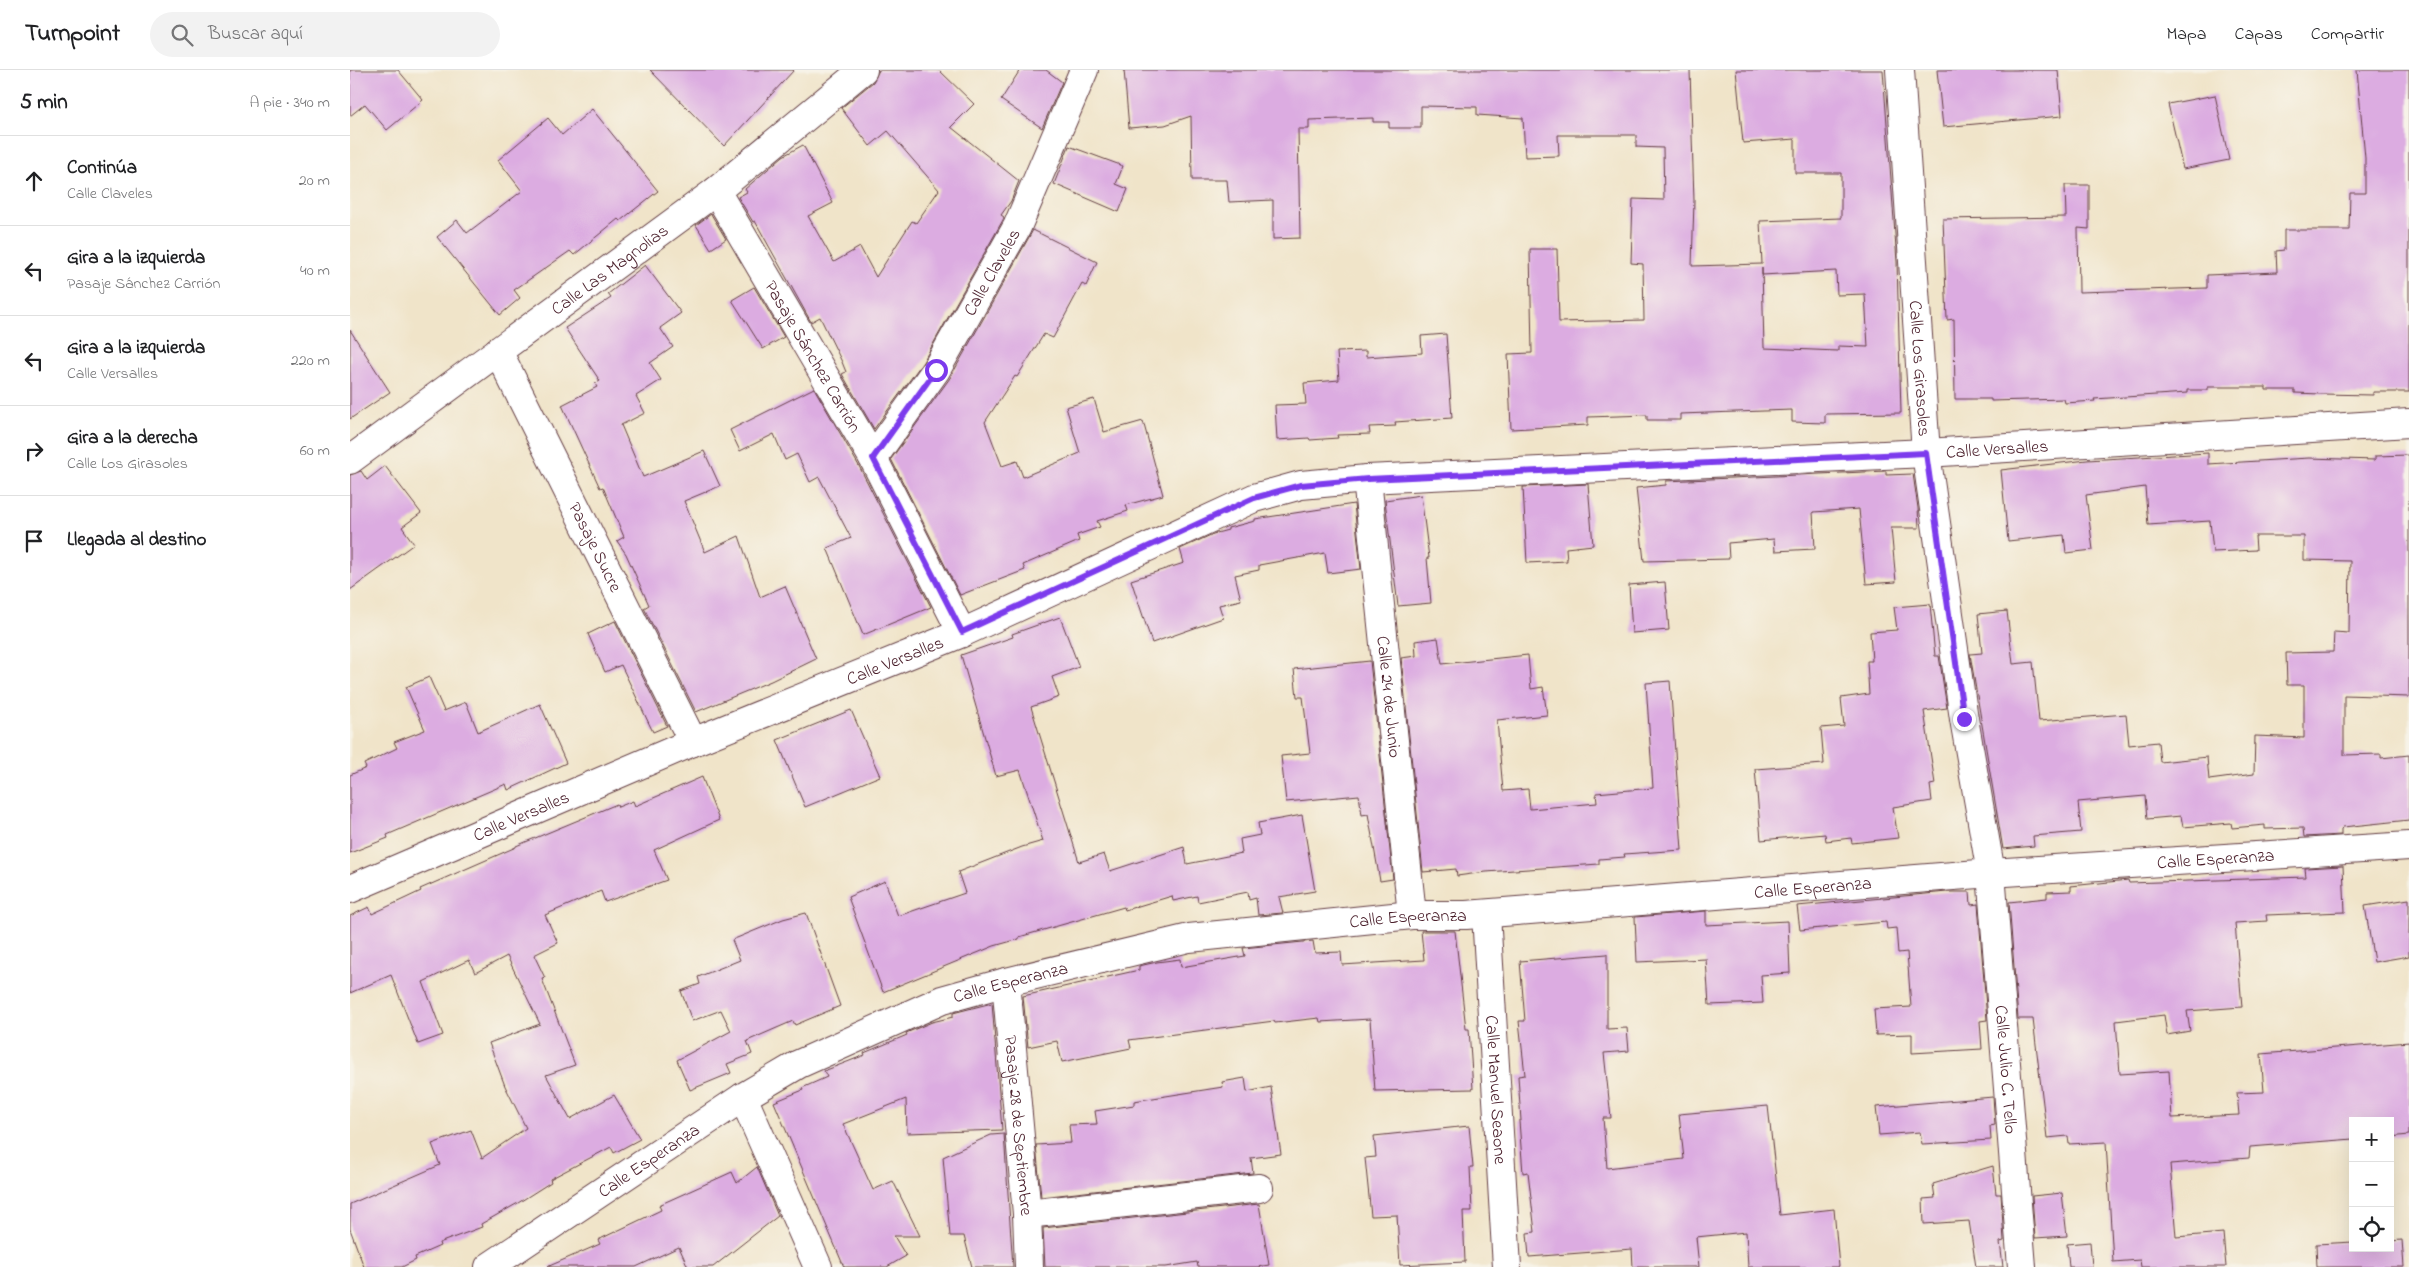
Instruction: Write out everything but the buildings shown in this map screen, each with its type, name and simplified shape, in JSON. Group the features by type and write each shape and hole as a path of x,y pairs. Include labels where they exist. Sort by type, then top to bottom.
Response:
{"street":[{"name":"Calle Las Magnolias","path":"350,460 716,191 862,70"},
{"name":"Calle Los Girasoles","path":"1900,70 1926,453 1964,719 1990,872"},
{"name":"Calle Claveles","path":"873,458 936,370 1017,227 1082,71"},
{"name":"Pasaje Sánchez Carrión","path":"716,191 873,458 962,632"},
{"name":"Pasaje Sucre","path":"498,351 693,742"},
{"name":"Calle Versalles","path":"350,889 693,742 962,632 1254,498 1301,485 1368,479 1926,453 2409,423"},
{"name":"Calle 24 de Junio","path":"1368,479 1412,915"},
{"name":"Calle Esperanza","path":"489,1267 743,1097 799,1064 942,1000 1006,982 1189,938 1412,915 1486,914 1990,872 2409,846"},
{"name":"Calle Julio C. Tello","path":"1990,872 2022,1267"},
{"name":"Calle Manuel Seaone","path":"1486,914 1507,1267"},
{"name":"Pasaje 28 de Septiembre","path":"1006,982 1030,1267"},
{"path":"743,1097 818,1267"},
{"path":"1027,1214 1259,1188"}],"route":[{"path":"936,370 873,458 962,632 1254,498 1301,485 1368,479 1926,453 1964,719"}]}
